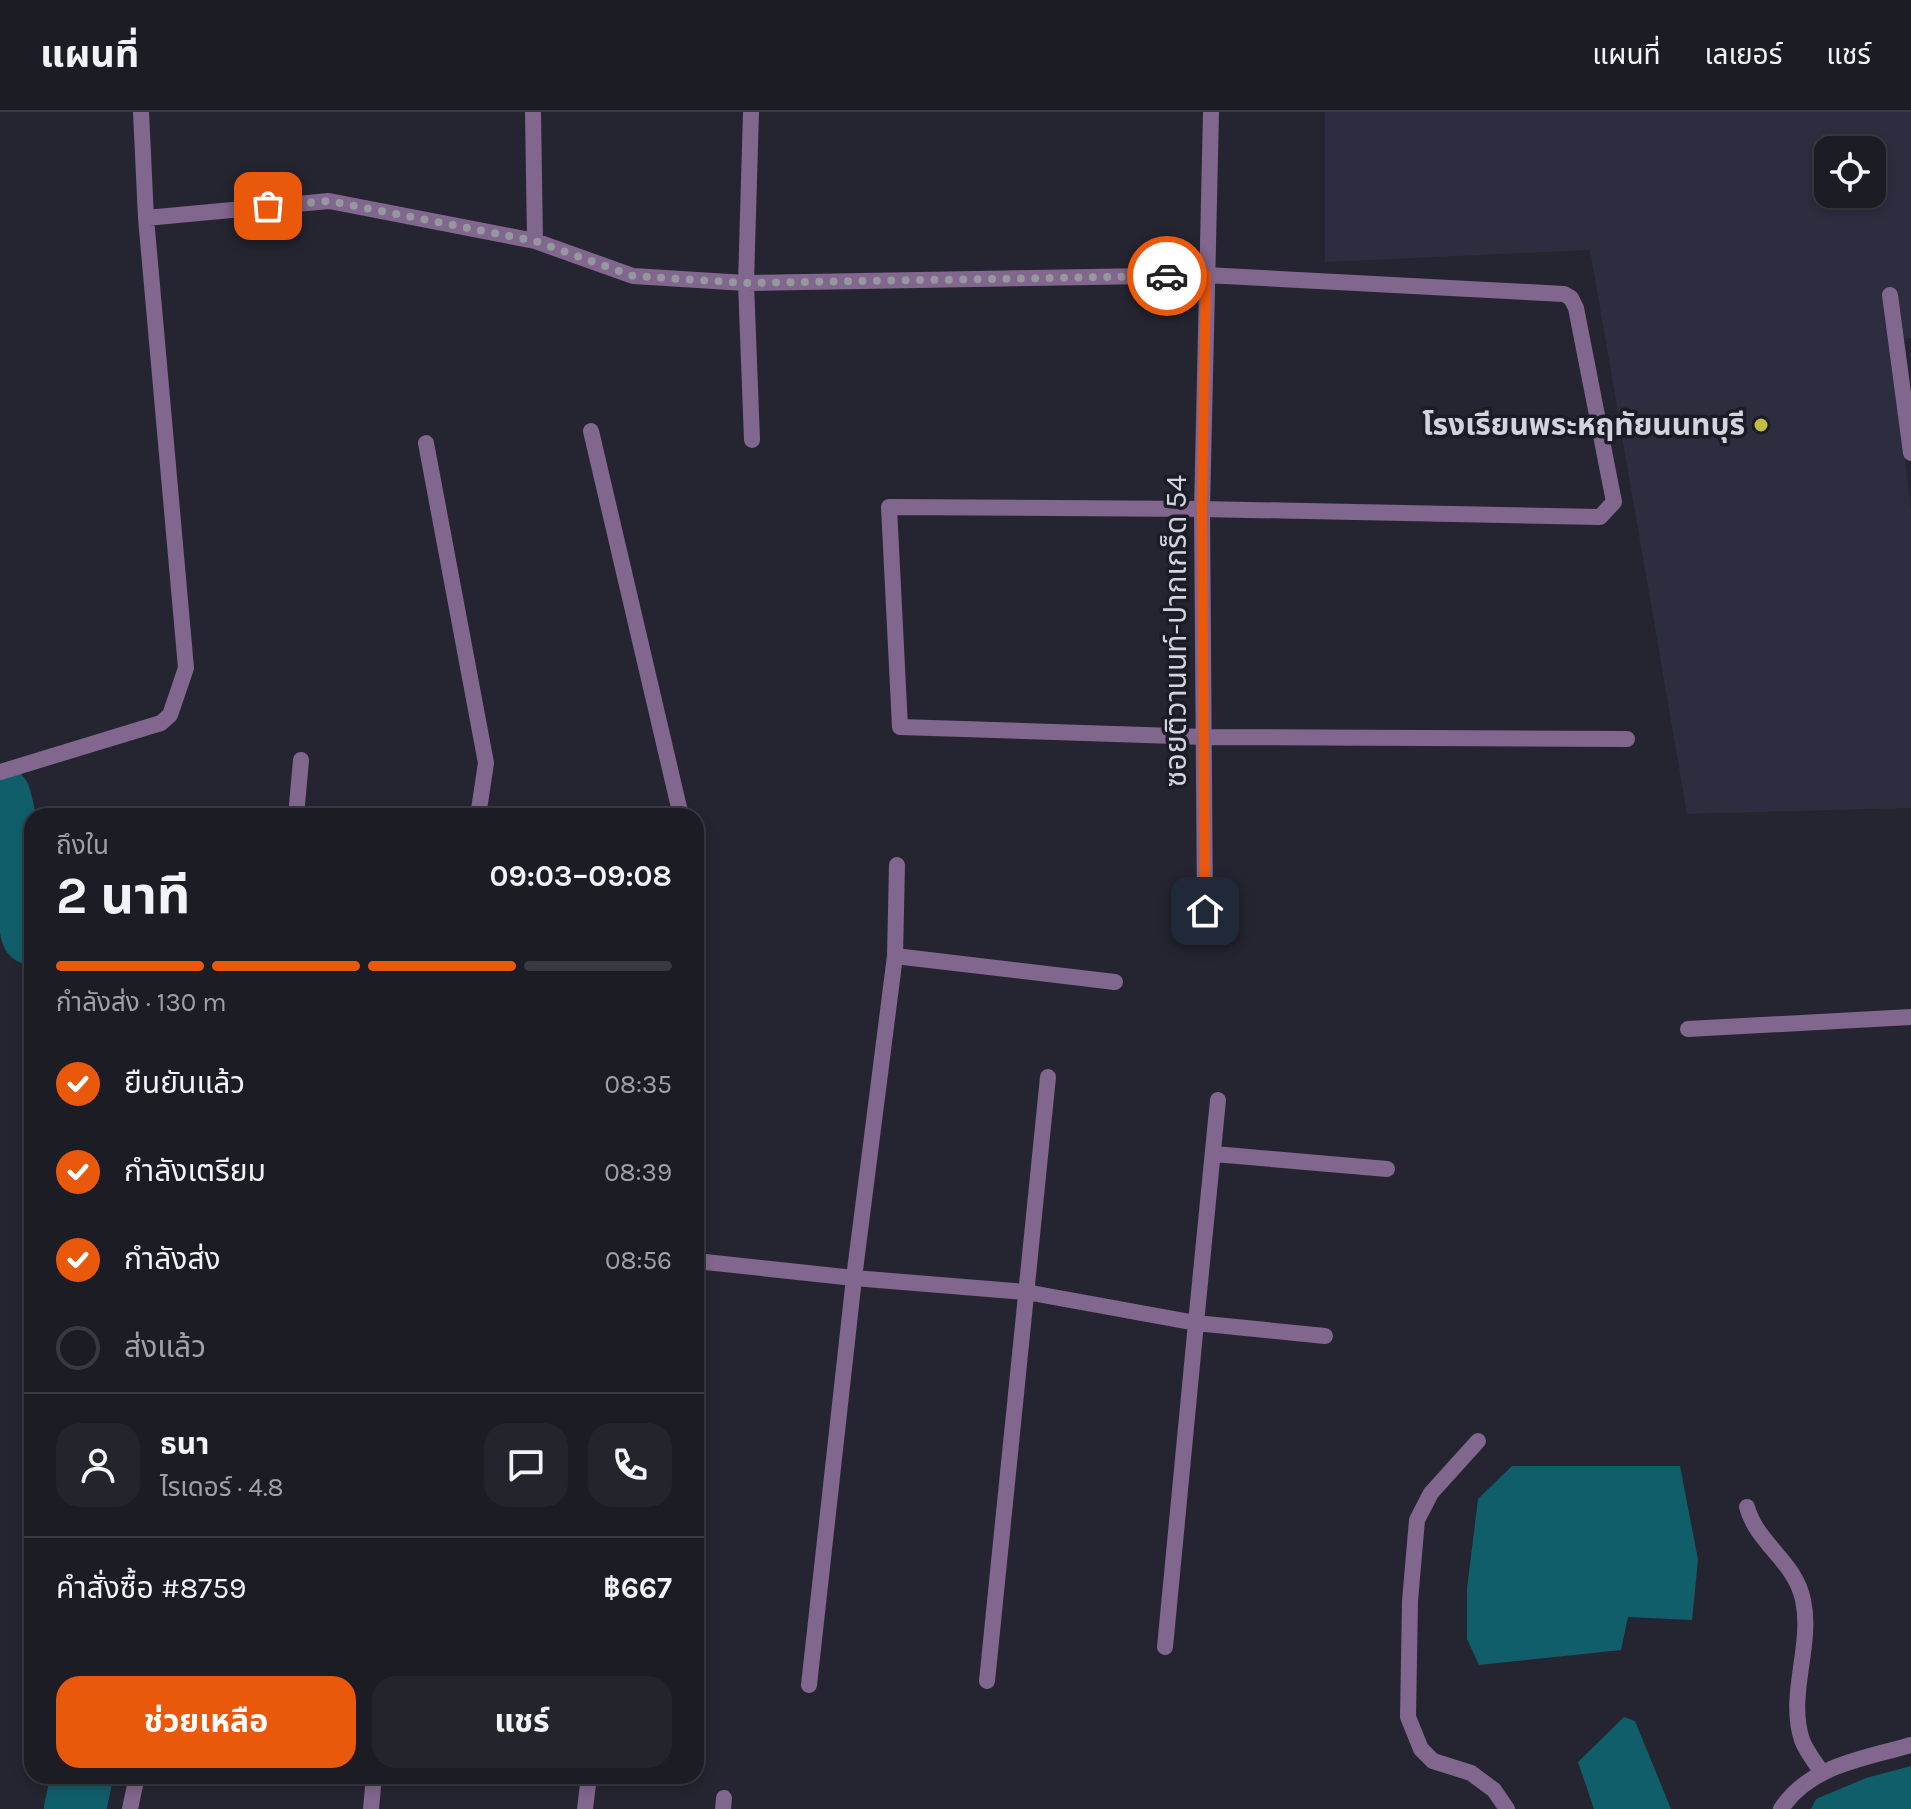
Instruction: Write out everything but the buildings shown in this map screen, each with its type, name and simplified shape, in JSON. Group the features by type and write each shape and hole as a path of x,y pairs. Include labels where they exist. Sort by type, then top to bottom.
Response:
{"street":[{"path":"0,772 161,723 170,715 186,668 146,218 141,112"},
{"path":"533,112 535,241"},
{"path":"751,112 746,283 752,440"},
{"name":"ซอยติวานนท์-ปากเกร็ด 54","path":"1205,911 1202,509 1211,112"},
{"path":"146,218 329,201 535,241 633,276 746,283 1206,275 1564,294 1571,298 1614,502 1600,517 1202,509 889,507 900,727 1205,737 1627,739"},
{"path":"1890,295 1911,453"},
{"path":"591,431 679,808"},
{"path":"426,443 486,763 479,808"},
{"path":"297,808 301,760"},
{"path":"809,1685 854,1278 895,956 897,865"},
{"path":"895,956 1115,982"},
{"path":"1688,1029 1911,1017"},
{"path":"987,1681 1048,1077"},
{"path":"1165,1647 1218,1100"},
{"path":"1214,1154 1387,1169"},
{"path":"704,1262 1026,1292 1196,1323 1325,1336"},
{"path":"1478,1441 1431,1493 1417,1520 1410,1601 1408,1717 1421,1749 1433,1761 1471,1773 1494,1790 1507,1809"},
{"path":"1747,1507 1756,1531 1785,1561 1803,1601 1805,1616 1797,1692 1799,1728 1803,1743 1821,1771"},
{"path":"1781,1809 1791,1794 1821,1771 1911,1745"},
{"path":"130,1809 135,1784"},
{"path":"371,1809 373,1784"},
{"path":"585,1809 588,1784"}],"shaded area":[{"name":"โรงเรียนพระหฤทัยนนทบุรี","path":"1325,112 1911,112 1911,338 1891,341 1911,510 1911,808 1687,814 1590,250 1325,262"}],"water":[{"path":"1512,1466 1680,1466 1698,1560 1692,1620 1628,1617 1621,1650 1479,1665 1467,1639 1467,1589 1478,1499"},
{"path":"1624,1717 1635,1721 1671,1809 1594,1809 1578,1762"},
{"path":"1911,1766 1911,1809 1811,1809 1816,1799 1866,1778"}],"waterway":[{"path":"0,797 24,900"},
{"path":"75,1809 80,1784"}],"way so far":[{"path":"268,206 329,201 535,241 633,276 746,283 1167,276"}],"place":[{"name":"โรงเรียนพระหฤทัยนนทบุรี","path":"1761,425"}],"route":[{"path":"1167,276 1206,275 1202,509 1205,911"}]}
